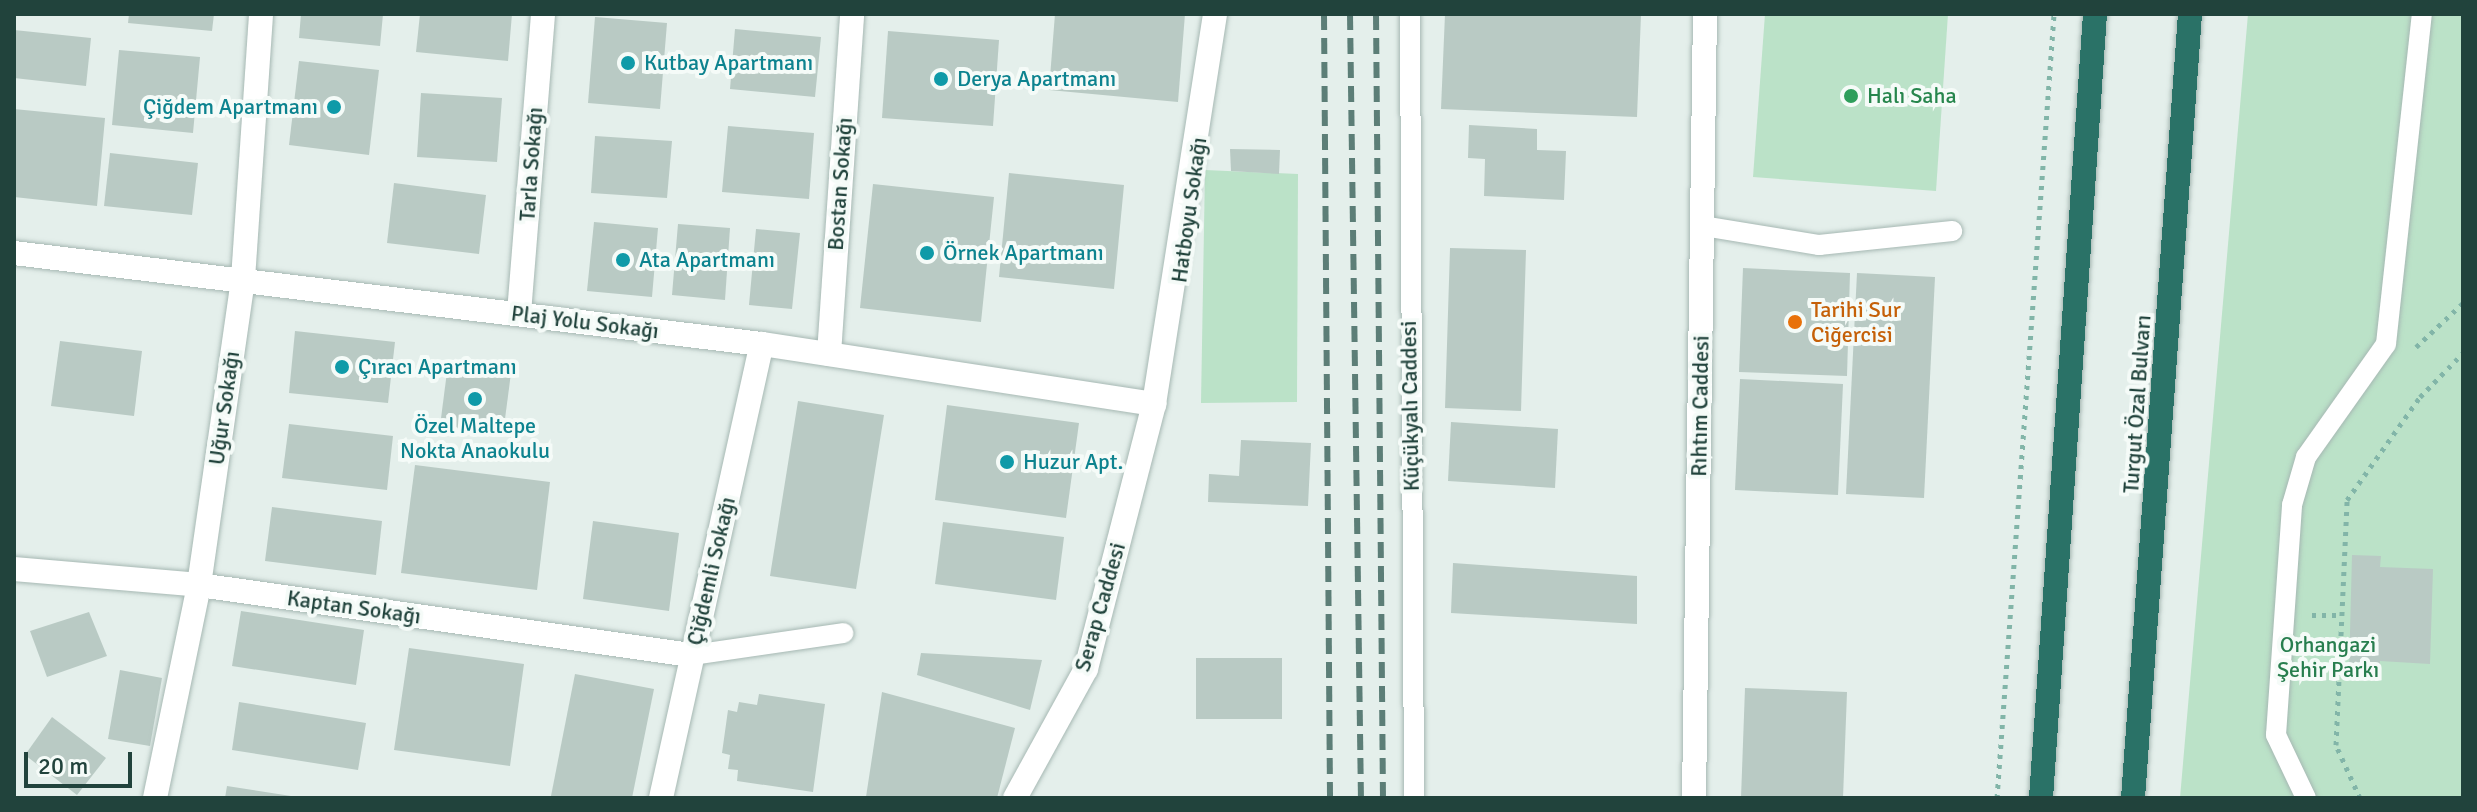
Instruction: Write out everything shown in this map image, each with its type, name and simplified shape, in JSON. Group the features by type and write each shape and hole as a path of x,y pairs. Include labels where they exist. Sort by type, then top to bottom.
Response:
{"highway":[{"path":"2041,798 2095,14"},
{"name":"Turgut Özal Bulvarı","path":"2133,798 2190,14"}],"street":[{"name":"Uğur Sokağı","path":"155,798 199,585 243,279 261,14"},
{"name":"Tarla Sokağı","path":"519,313 543,14"},
{"name":"Bostan Sokağı","path":"829,354 852,14"},
{"name":"Hatboyu Sokağı","path":"1154,404 1176,300 1215,14"},
{"name":"Rıhtım Caddesi","path":"1694,798 1705,14"},
{"name":"Plaj Yolu Sokağı","path":"14,253 762,344 1154,404"},
{"name":"Çiğdemli Sokağı","path":"661,798 762,344"},
{"name":"Serap Caddesi","path":"1015,798 1086,669 1154,404"},
{"name":"Kaptan Sokağı","path":"14,569 199,585 693,655"}],"lane":[{"name":"Küçükyalı Caddesi","path":"1410,14 1414,798"},
{"path":"2306,798 2276,735 2292,505 2306,457 2386,344 2422,14"},
{"path":"1703,226 1819,245 1952,231"},
{"path":"693,655 843,633"}],"path":[{"path":"1997,798 2054,14"},
{"path":"2408,354 2463,303"},
{"path":"2360,798 2336,745 2339,615 2347,500 2420,397 2463,353"},
{"path":"2304,629 2307,600"},
{"path":"2305,615 2339,615"}],"green space":[{"name":"Halı Saha","path":"1765,14 1948,14 1936,191 1753,177"},
{"name":"Orhangazi Şehir Parkı","path":"2248,14 2463,14 2463,798 2180,798"},
{"path":"1205,170 1298,174 1297,402 1201,403"}],"building":[{"path":"129,14 214,14 212,31 128,23"},
{"path":"301,14 383,14 380,46 299,38"},
{"path":"420,14 512,14 508,61 416,52"},
{"path":"1055,14 1185,14 1178,102 1049,90"},
{"path":"1445,14 1641,14 1637,117 1441,109"},
{"name":"Kutbay Apartmanı","path":"595,17 667,23 660,109 588,103"},
{"path":"735,29 821,37 815,97 730,89"},
{"path":"14,30 91,38 86,86 14,78"},
{"name":"Derya Apartmanı","path":"888,31 999,40 993,126 882,118"},
{"path":"119,50 200,57 193,133 112,125"},
{"name":"Çiğdem Apartmanı","path":"299,61 379,70 369,155 289,145"},
{"path":"421,93 502,98 497,162 417,157"},
{"path":"14,109 105,118 97,206 14,197"},
{"path":"1469,125 1537,129 1537,150 1566,151 1564,200 1484,196 1485,159 1468,158"},
{"path":"728,126 814,133 809,199 722,192"},
{"path":"595,136 672,141 667,198 591,193"},
{"path":"1230,149 1280,150 1279,174 1231,171"},
{"path":"110,153 198,163 192,215 104,206"},
{"path":"1009,173 1124,185 1114,289 999,277"},
{"path":"394,183 486,195 479,254 387,243"},
{"name":"Örnek Apartmanı","path":"873,184 994,197 981,322 860,308"},
{"name":"Ata Apartmanı","path":"594,222 658,228 652,297 587,291"},
{"path":"678,224 730,228 725,300 672,295"},
{"path":"756,229 800,233 792,309 749,305"},
{"path":"1450,248 1526,250 1521,411 1445,408"},
{"name":"Tarihi Sur Ciğercisi","path":"1743,268 1850,273 1847,376 1739,372"},
{"path":"1857,273 1935,277 1924,498 1846,494"},
{"name":"Çıracı Apartmanı","path":"295,331 395,342 388,403 289,393"},
{"path":"60,341 142,351 134,416 51,406"},
{"name":"Özel Maltepe Nokta Anaokulu","path":"448,364 511,373 503,434 440,426"},
{"path":"1740,379 1843,384 1838,495 1735,490"},
{"path":"798,401 884,415 856,589 770,576"},
{"name":"Huzur Apt.","path":"947,405 1079,423 1066,518 935,500"},
{"path":"1451,422 1558,429 1555,488 1448,481"},
{"path":"289,424 393,436 387,490 282,478"},
{"path":"1241,440 1311,443 1308,506 1208,502 1209,474 1239,476"},
{"path":"415,465 550,482 537,590 401,573"},
{"path":"272,507 382,521 376,575 265,561"},
{"path":"593,521 679,533 669,611 583,599"},
{"path":"943,522 1064,537 1056,600 935,584"},
{"path":"2352,555 2381,556 2380,567 2433,569 2430,664 2380,661 2379,673 2349,671"},
{"path":"1453,563 1637,576 1637,624 1451,613"},
{"path":"241,611 364,630 356,685 232,666"},
{"path":"89,612 107,656 47,677 30,631"},
{"path":"409,648 524,664 510,766 394,750"},
{"path":"921,653 1042,660 1030,710 917,675"},
{"path":"1196,658 1282,658 1282,719 1196,719"},
{"path":"120,670 162,678 150,746 108,739"},
{"path":"575,674 654,689 632,798 551,796"},
{"path":"1745,688 1847,692 1843,798 1741,798"},
{"path":"882,692 1015,728 997,798 866,797"},
{"path":"759,694 825,704 813,792 737,781 738,770 728,769 730,755 722,753 728,710 737,712 739,702 757,705"},
{"path":"239,702 366,723 358,770 232,750"},
{"path":"52,717 106,758 77,795 25,755"},
{"path":"227,786 291,796 291,798 225,798"}],"railway":[{"path":"1324,14 1330,798"},
{"path":"1350,14 1361,798"},
{"path":"1376,14 1383,798"}],"place":[{"name":"Kutbay Apartmanı","path":"628,63"},
{"name":"Derya Apartmanı","path":"941,79"},
{"name":"Halı Saha","path":"1851,96"},
{"name":"Çiğdem Apartmanı","path":"334,107"},
{"name":"Örnek Apartmanı","path":"927,253"},
{"name":"Ata Apartmanı","path":"623,260"},
{"name":"Tarihi Sur Ciğercisi","path":"1795,322"},
{"name":"Çıracı Apartmanı","path":"342,367"},
{"name":"Özel Maltepe Nokta Anaokulu","path":"475,399"},
{"name":"Huzur Apt.","path":"1007,462"}]}
